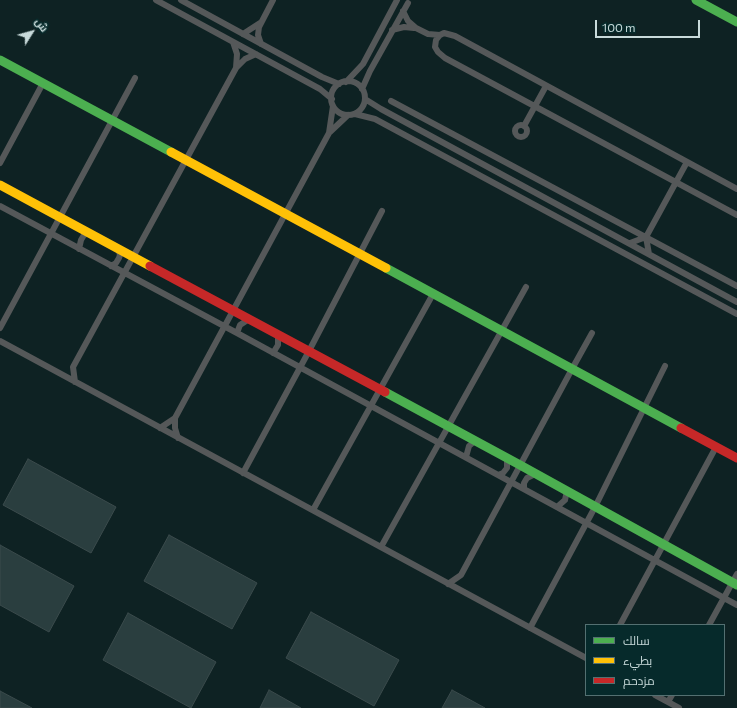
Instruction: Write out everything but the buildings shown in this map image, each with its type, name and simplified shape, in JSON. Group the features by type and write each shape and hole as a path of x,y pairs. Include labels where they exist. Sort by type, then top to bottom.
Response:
{"main road":[{"path":"696,0 737,22"},
{"path":"0,60 737,458"},
{"path":"0,185 448,426 663,544 736,581"}],"street":[{"path":"156,0 320,89 333,102 337,111 342,114 355,114 374,120 737,314"},
{"path":"181,0 322,77 340,84"},
{"path":"261,44 258,35 260,23 273,0"},
{"path":"346,82 363,64 397,0"},
{"path":"362,89 370,71 408,2"},
{"path":"403,11 408,21 416,28 432,35 447,34 455,36 737,189"},
{"path":"243,34 260,23"},
{"path":"392,30 404,27 416,28"},
{"path":"424,32 438,52 445,58 737,215"},
{"path":"435,47 436,40 440,35"},
{"path":"233,42 237,54 236,68"},
{"path":"75,382 73,367 236,68 245,59 256,54"},
{"path":"0,328 135,78"},
{"path":"329,134 335,88 340,84 353,82 362,89 365,99 364,105 355,114"},
{"path":"0,163 43,83"},
{"path":"524,126 546,86"},
{"path":"365,99 737,302"},
{"path":"391,101 737,286"},
{"path":"178,438 175,428 175,418 329,134 348,115"},
{"path":"498,172 504,162"},
{"path":"649,254 646,237 687,162"},
{"path":"0,206 737,605"},
{"path":"244,473 382,211"},
{"path":"79,248 84,235 90,233"},
{"path":"630,243 646,237"},
{"path":"111,266 116,263 119,258 118,248"},
{"path":"381,547 526,286"},
{"path":"313,510 433,294"},
{"path":"237,333 240,325 249,319"},
{"path":"448,584 461,575 592,333"},
{"path":"273,353 278,345 278,334"},
{"path":"0,341 585,657"},
{"path":"530,628 596,507 665,366"},
{"path":"58,372 73,367"},
{"path":"160,428 175,418"},
{"path":"466,458 469,446 475,441"},
{"path":"621,624 716,447"},
{"path":"498,475 503,473 507,468 507,458"},
{"path":"524,489 524,483 527,478 535,474"},
{"path":"557,507 565,500 567,491"},
{"path":"461,575 462,592"},
{"path":"711,624 724,598 736,581"},
{"path":"656,696 679,708"},
{"path":"668,702 671,696"}],"traffic: fast":[{"path":"696,0 737,22"},
{"path":"0,60 171,152"},
{"path":"386,268 681,428"},
{"path":"385,392 737,585"}],"traffic: slow":[{"path":"171,152 386,268"},
{"path":"0,185 150,266"}],"traffic: jam":[{"path":"150,266 385,392"},
{"path":"681,428 737,458"}]}
